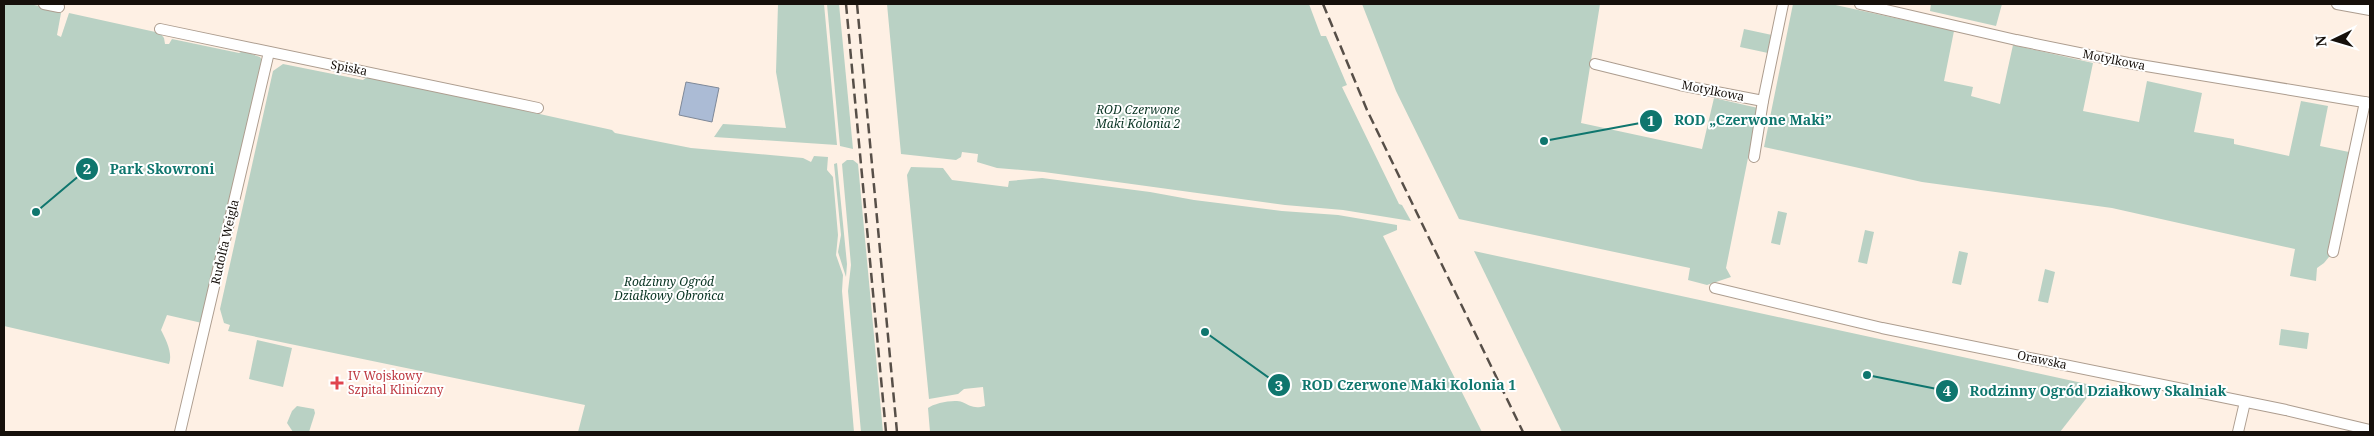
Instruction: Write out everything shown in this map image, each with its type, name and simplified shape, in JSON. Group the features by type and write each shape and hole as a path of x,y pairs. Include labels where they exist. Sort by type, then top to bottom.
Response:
{"street":[{"path":"44,4 59,7"},
{"path":"1754,157 1763,101 1783,4"},
{"name":"Motylkowa","path":"1860,4 2016,40 2128,63 2368,103"},
{"path":"2337,4 2370,10"},
{"name":"Spiska","path":"160,29 538,108"},
{"name":"Rudolfa Weigla","path":"180,432 269,52"},
{"name":"Motylkowa","path":"1595,64 1680,85 1763,101"},
{"path":"2333,252 2368,103"},
{"name":"Orawska","path":"1714,288 1882,328 2245,402 2370,430"},
{"path":"2238,432 2245,402"}],"green space":[{"path":"4,4 29,4 59,10 61,13 57,35 61,37 69,13 160,33 164,38 165,44 169,44 172,39 239,53 243,51 260,57 262,60 202,323 167,315 161,330 170,351 169,364 4,326"},
{"path":"778,4 824,4 837,145 714,137 723,124 786,128 776,72"},
{"path":"827,4 839,4 853,149 840,146"},
{"name":"ROD Czerwone Maki Kolonia 2","path":"887,4 1309,4 1321,36 1326,36 1347,85 1342,87 1399,204 1402,205 1411,221 1343,210 1285,205 1044,172 997,168 977,162 978,154 962,152 961,157 956,160 901,154"},
{"path":"1362,4 1600,4 1581,123 1702,149 1714,98 1758,108 1726,268 1731,277 1707,285 1688,280 1690,268 1459,219 1396,91"},
{"path":"1793,4 1831,4 1954,31 1944,81 1973,87 1971,96 2000,104 2013,45 2093,63 2083,111 2139,122 2147,81 2202,93 2194,132 2234,139 2234,144 2289,156 2301,101 2328,106 2320,146 2349,152 2333,252 2317,268 2316,281 2290,276 2295,249 2112,208 1922,182 1764,147"},
{"path":"1931,4 2002,4 1996,26 1930,11"},
{"path":"1744,29 1772,35 1768,53 1740,47"},
{"name":"Rodzinny Ogród Działkowy Obrońca","path":"283,64 363,80 368,76 612,130 615,133 691,148 803,158 811,162 814,156 828,157 827,170 833,177 838,235 836,255 843,275 842,291 854,432 578,432 585,405 228,331 230,325 224,323 220,309 273,71"},
{"path":"847,160 853,160 858,164 883,432 861,432 848,291 851,265 842,164"},
{"path":"837,163 847,264 846,277 838,252 841,235 834,164"},
{"path":"911,167 943,168 952,180 1008,187 1009,181 1042,178 1282,211 1338,215 1397,225 1397,230 1383,236 1482,432 930,432 928,408 931,406 955,401 975,407 985,406 983,387 964,389 958,394 929,399 907,175"},
{"path":"1778,211 1787,213 1780,245 1771,243"},
{"path":"1865,230 1874,232 1867,264 1858,262"},
{"path":"1474,251 2096,386 2060,432 1562,432"},
{"path":"1959,251 1968,253 1961,285 1952,283"},
{"path":"2045,269 2055,272 2048,303 2038,301"},
{"path":"2281,329 2309,333 2307,349 2279,345"},
{"path":"257,340 292,348 283,387 249,379"},
{"path":"297,406 314,409 315,413 309,432 293,432 287,423 292,411"}],"water":[{"path":"686,82 719,88 712,122 679,115"}],"railway":[{"path":"846,4 886,432"},
{"path":"857,4 897,432"},
{"path":"1323,4 1367,110 1523,432"}],"place":[{"name":"ROD „Czerwone Maki”","path":"1544,141"},
{"name":"Park Skowroni","path":"36,212"},
{"name":"ROD Czerwone Maki Kolonia 1","path":"1205,332"},
{"name":"Rodzinny Ogród Działkowy Skalniak","path":"1867,375"},
{"name":"IV Wojskowy Szpital Kliniczny","path":"337,383"}]}
